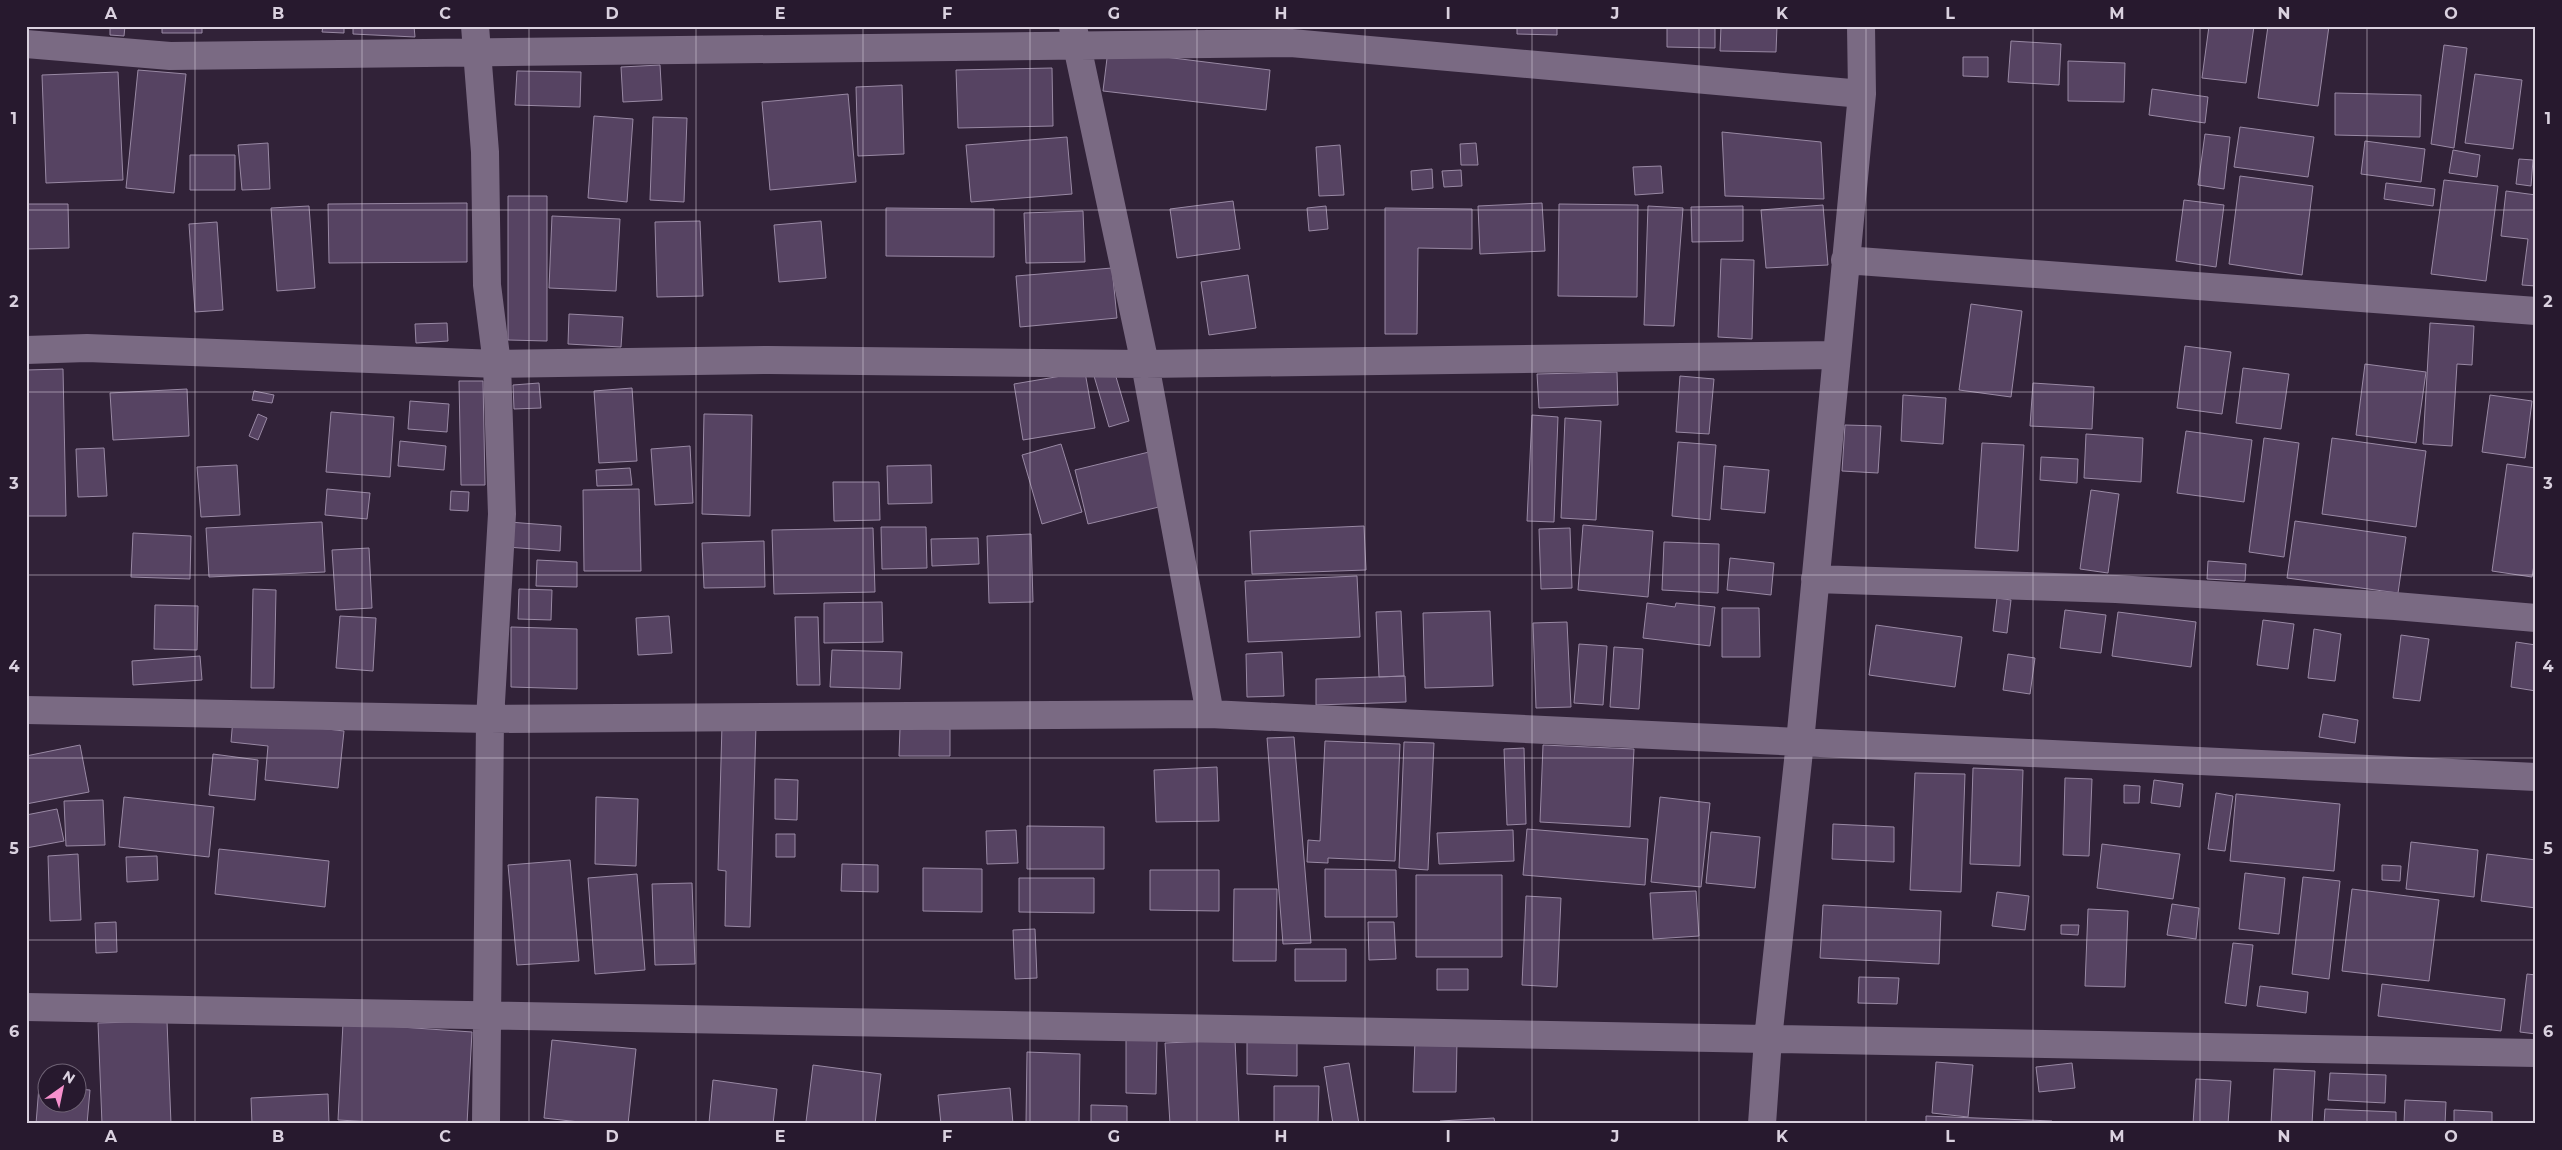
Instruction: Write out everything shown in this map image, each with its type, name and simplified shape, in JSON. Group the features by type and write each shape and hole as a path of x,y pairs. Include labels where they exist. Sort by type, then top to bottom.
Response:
{"street":[{"path":"1762,1124 1768,1039 1800,742 1862,94 1862,26"},
{"path":"26,44 170,56 475,39 1076,35 1291,43 1862,94"},
{"path":"1076,35 1145,364 1210,714"},
{"path":"475,39 485,152 487,285 497,364 502,514 490,719 486,1124"},
{"path":"1845,260 2536,311"},
{"path":"26,350 87,348 497,364 769,360 1145,364 1836,355"},
{"path":"1815,579 2126,590 2395,606 2536,618"},
{"path":"26,710 490,719 1210,714 2536,777"},
{"path":"26,1007 2536,1054"}],"building":[{"path":"110,26 125,26 124,36 110,35"},
{"path":"162,26 202,26 202,33 162,33"},
{"path":"323,26 344,26 344,33 322,32"},
{"path":"353,26 414,26 415,37 353,34"},
{"path":"1517,26 1557,26 1557,35 1517,34"},
{"path":"1667,26 1715,26 1715,48 1667,47"},
{"path":"1721,26 1777,26 1776,52 1720,51"},
{"path":"2209,26 2254,26 2246,83 2202,78"},
{"path":"2268,26 2329,26 2318,106 2258,98"},
{"path":"2011,41 2061,44 2059,85 2008,82"},
{"path":"2444,45 2467,48 2454,148 2431,144"},
{"path":"1108,50 1270,70 1266,110 1103,91"},
{"path":"1963,57 1988,57 1988,77 1963,76"},
{"path":"2068,61 2125,63 2124,102 2068,101"},
{"path":"660,65 662,100 623,102 621,67"},
{"path":"1052,68 1053,126 958,128 956,70"},
{"path":"138,70 186,74 174,193 126,188"},
{"path":"517,71 581,72 580,107 515,105"},
{"path":"118,72 123,180 46,183 42,75"},
{"path":"2475,74 2522,80 2513,149 2465,143"},
{"path":"902,85 904,154 858,156 856,87"},
{"path":"2152,89 2208,97 2205,123 2149,115"},
{"path":"2335,93 2421,95 2420,137 2335,135"},
{"path":"848,94 856,182 770,190 762,102"},
{"path":"594,116 633,119 627,202 588,198"},
{"path":"653,117 687,118 684,202 650,200"},
{"path":"2240,127 2314,137 2308,177 2234,167"},
{"path":"1722,132 1821,142 1824,199 1725,196"},
{"path":"2205,134 2230,137 2224,189 2198,185"},
{"path":"1067,137 1072,194 971,202 966,145"},
{"path":"2365,141 2425,149 2421,182 2361,174"},
{"path":"268,143 270,189 242,190 238,145"},
{"path":"1476,143 1478,165 1461,165 1460,144"},
{"path":"1340,145 1344,195 1319,196 1316,147"},
{"path":"2453,150 2480,155 2477,177 2449,173"},
{"path":"190,155 235,155 235,190 190,190"},
{"path":"2519,159 2533,160 2531,186 2516,184"},
{"path":"1661,166 1663,193 1635,195 1633,167"},
{"path":"1432,169 1433,188 1412,190 1411,171"},
{"path":"1461,170 1462,186 1444,187 1442,171"},
{"path":"2240,176 2313,186 2302,275 2229,264"},
{"path":"2444,180 2498,186 2486,281 2431,274"},
{"path":"2386,183 2435,189 2433,206 2384,199"},
{"path":"2506,191 2536,195 2536,286 2522,285 2528,239 2501,236"},
{"path":"508,196 547,196 547,341 508,340"},
{"path":"2184,200 2224,205 2216,267 2176,261"},
{"path":"1233,201 1240,249 1177,258 1170,209"},
{"path":"467,203 467,262 329,263 328,204"},
{"path":"1542,203 1545,251 1480,254 1478,206"},
{"path":"26,204 68,204 69,248 26,249"},
{"path":"1559,204 1638,205 1637,297 1558,296"},
{"path":"1823,205 1828,265 1766,268 1761,210"},
{"path":"309,206 315,288 277,291 271,208"},
{"path":"1326,206 1328,229 1309,231 1307,208"},
{"path":"1648,206 1683,208 1674,326 1644,325"},
{"path":"1743,206 1743,241 1692,242 1691,207"},
{"path":"886,208 994,209 994,257 886,256"},
{"path":"1385,208 1472,209 1472,249 1418,248 1417,334 1385,334"},
{"path":"1083,211 1085,262 1026,263 1024,213"},
{"path":"552,216 620,219 616,291 549,288"},
{"path":"700,221 703,296 657,297 655,222"},
{"path":"821,221 826,278 779,282 774,225"},
{"path":"217,222 223,310 195,312 189,224"},
{"path":"1721,259 1754,260 1752,339 1718,337"},
{"path":"1112,268 1117,318 1020,327 1016,276"},
{"path":"1248,275 1256,328 1209,335 1201,282"},
{"path":"1971,304 2022,311 2011,397 1959,390"},
{"path":"569,314 623,317 621,347 568,344"},
{"path":"447,323 448,341 416,343 415,324"},
{"path":"2430,323 2474,326 2472,365 2457,364 2452,446 2423,444"},
{"path":"2185,346 2231,352 2222,414 2177,408"},
{"path":"2365,364 2426,372 2416,443 2356,435"},
{"path":"2243,368 2289,374 2281,429 2236,423"},
{"path":"63,369 66,516 26,516 26,370"},
{"path":"1114,370 1129,421 1109,427 1094,376"},
{"path":"1085,372 1095,428 1023,440 1014,384"},
{"path":"1617,372 1618,405 1539,408 1537,374"},
{"path":"1680,376 1714,379 1709,434 1676,432"},
{"path":"459,381 483,381 485,485 461,485"},
{"path":"539,383 541,408 514,409 513,385"},
{"path":"2033,383 2094,387 2092,429 2030,426"},
{"path":"632,388 637,461 599,463 594,391"},
{"path":"187,389 189,436 113,440 110,393"},
{"path":"254,391 274,395 272,403 252,400"},
{"path":"1903,395 1946,398 1943,444 1901,441"},
{"path":"2490,395 2532,401 2525,458 2482,452"},
{"path":"410,401 449,404 447,432 408,429"},
{"path":"331,412 394,417 390,477 326,472"},
{"path":"258,414 267,418 258,440 249,436"},
{"path":"704,414 752,415 750,516 702,514"},
{"path":"1532,415 1558,417 1554,522 1527,521"},
{"path":"1565,418 1601,421 1596,520 1561,518"},
{"path":"1845,425 1881,426 1878,473 1842,471"},
{"path":"2186,431 2252,440 2244,502 2177,493"},
{"path":"2086,434 2143,438 2141,482 2084,478"},
{"path":"2264,438 2299,443 2284,557 2249,552"},
{"path":"2332,438 2426,451 2416,527 2322,514"},
{"path":"400,441 446,446 444,470 398,466"},
{"path":"1678,442 1716,445 1710,520 1672,516"},
{"path":"1982,443 2024,445 2018,551 1975,548"},
{"path":"1061,444 1082,512 1042,524 1022,455"},
{"path":"690,446 693,503 655,505 651,449"},
{"path":"104,448 107,496 78,497 76,449"},
{"path":"1149,452 1163,506 1088,524 1075,470"},
{"path":"2041,457 2078,459 2077,483 2040,480"},
{"path":"2507,464 2536,468 2536,553 2532,577 2492,571"},
{"path":"237,465 240,515 201,517 197,467"},
{"path":"931,465 932,503 888,504 887,466"},
{"path":"1724,466 1769,470 1765,513 1721,509"},
{"path":"630,468 632,485 597,486 596,470"},
{"path":"833,482 879,482 880,520 834,521"},
{"path":"327,489 370,493 367,519 325,515"},
{"path":"639,489 641,571 584,571 583,490"},
{"path":"2091,490 2119,494 2108,573 2080,569"},
{"path":"451,491 469,492 468,511 450,510"},
{"path":"2295,521 2406,537 2398,593 2287,578"},
{"path":"322,522 325,572 209,577 206,528"},
{"path":"509,522 561,526 560,551 507,547"},
{"path":"1583,525 1653,531 1648,597 1578,590"},
{"path":"1364,526 1366,570 1252,574 1250,531"},
{"path":"881,527 926,527 927,568 882,569"},
{"path":"873,528 875,592 774,594 772,530"},
{"path":"1570,528 1572,588 1541,589 1539,529"},
{"path":"133,533 191,536 190,579 131,577"},
{"path":"1031,534 1033,602 989,603 987,536"},
{"path":"978,538 979,564 932,566 931,539"},
{"path":"764,541 765,587 704,588 702,543"},
{"path":"1664,542 1719,544 1718,593 1662,590"},
{"path":"369,548 372,608 336,610 332,550"},
{"path":"1730,558 1774,563 1771,595 1727,590"},
{"path":"537,560 577,562 577,587 536,586"},
{"path":"2208,561 2246,564 2245,581 2207,579"},
{"path":"1357,576 1360,637 1248,642 1245,581"},
{"path":"253,589 276,590 274,688 251,688"},
{"path":"519,589 552,590 551,620 518,619"},
{"path":"1997,598 2011,600 2007,633 1993,631"},
{"path":"882,602 883,642 824,643 824,603"},
{"path":"1647,603 1675,607 1676,603 1715,607 1710,646 1643,638"},
{"path":"155,605 198,606 197,650 154,649"},
{"path":"1722,608 1759,608 1760,657 1722,657"},
{"path":"2065,610 2106,615 2101,653 2060,648"},
{"path":"1401,611 1404,676 1379,677 1376,612"},
{"path":"1490,611 1493,686 1425,688 1423,613"},
{"path":"2118,612 2196,622 2191,667 2112,656"},
{"path":"340,616 376,618 373,671 336,668"},
{"path":"669,616 672,653 638,655 636,618"},
{"path":"795,617 818,617 820,685 797,685"},
{"path":"2263,620 2294,624 2288,669 2257,665"},
{"path":"1567,622 1571,707 1536,708 1533,623"},
{"path":"1876,625 1962,637 1955,687 1869,675"},
{"path":"511,627 577,629 577,689 511,687"},
{"path":"2314,629 2341,634 2335,681 2308,678"},
{"path":"2401,635 2429,639 2420,701 2393,698"},
{"path":"2516,642 2536,645 2536,691 2511,687"},
{"path":"1579,644 1607,646 1603,705 1574,703"},
{"path":"1614,647 1643,649 1639,709 1610,707"},
{"path":"832,650 902,652 900,689 830,687"},
{"path":"1282,652 1284,696 1247,697 1246,654"},
{"path":"2008,654 2035,658 2030,694 2003,690"},
{"path":"200,656 202,680 133,685 132,661"},
{"path":"1405,676 1406,702 1316,705 1316,679"},
{"path":"2323,714 2358,720 2355,743 2319,737"},
{"path":"233,718 344,731 338,788 265,780 268,746 231,742"},
{"path":"722,725 756,726 750,927 725,926 726,871 718,870"},
{"path":"900,728 950,729 950,756 899,756"},
{"path":"1294,737 1311,943 1283,944 1267,738"},
{"path":"1325,741 1400,744 1395,861 1328,858 1328,863 1307,862 1308,840 1320,841"},
{"path":"1404,742 1434,743 1428,870 1399,868"},
{"path":"80,745 89,792 26,804 26,756"},
{"path":"1543,745 1634,749 1630,827 1540,822"},
{"path":"1524,748 1526,824 1507,825 1504,749"},
{"path":"213,754 258,760 255,800 209,795"},
{"path":"1217,767 1219,821 1156,822 1154,770"},
{"path":"1973,768 2023,770 2020,866 1970,864"},
{"path":"1915,773 1965,774 1961,892 1910,890"},
{"path":"2065,778 2092,779 2089,856 2063,855"},
{"path":"775,779 798,780 797,820 775,819"},
{"path":"2154,780 2183,784 2180,807 2151,803"},
{"path":"2124,785 2140,786 2139,803 2124,803"},
{"path":"2216,793 2233,796 2225,851 2208,849"},
{"path":"2236,794 2340,804 2334,871 2230,861"},
{"path":"124,797 214,807 209,857 119,847"},
{"path":"596,797 638,799 636,866 595,864"},
{"path":"1660,797 1710,803 1701,887 1651,882"},
{"path":"103,800 105,845 66,846 64,801"},
{"path":"57,809 64,841 26,848 26,815"},
{"path":"1833,824 1894,827 1894,862 1832,859"},
{"path":"1027,826 1104,827 1104,869 1027,869"},
{"path":"1527,829 1648,839 1645,885 1523,875"},
{"path":"1016,830 1018,863 987,864 986,831"},
{"path":"1513,830 1514,861 1439,864 1437,833"},
{"path":"1711,832 1760,837 1755,888 1706,883"},
{"path":"776,834 795,834 795,857 776,857"},
{"path":"2411,842 2478,850 2474,897 2406,889"},
{"path":"2102,844 2180,854 2173,899 2097,888"},
{"path":"219,849 329,861 325,907 215,894"},
{"path":"78,854 81,920 50,921 48,856"},
{"path":"2487,854 2536,860 2536,908 2481,901"},
{"path":"157,856 158,880 127,882 126,857"},
{"path":"570,860 579,961 517,965 508,865"},
{"path":"842,864 878,865 878,892 841,891"},
{"path":"2382,865 2401,866 2400,881 2382,880"},
{"path":"923,868 982,869 982,912 923,911"},
{"path":"1325,869 1396,870 1397,917 1325,917"},
{"path":"1150,870 1219,870 1219,911 1150,910"},
{"path":"2245,873 2285,878 2279,934 2239,929"},
{"path":"637,874 645,970 595,974 588,878"},
{"path":"1416,875 1502,875 1502,957 1416,957"},
{"path":"2303,877 2340,881 2329,979 2292,974"},
{"path":"1019,878 1094,878 1094,913 1019,912"},
{"path":"692,883 695,964 655,965 652,884"},
{"path":"1234,889 1277,889 1276,961 1233,961"},
{"path":"2352,889 2439,900 2429,981 2342,971"},
{"path":"1696,891 1699,936 1653,939 1650,893"},
{"path":"1997,892 2029,896 2025,930 1992,926"},
{"path":"1526,896 1561,898 1557,987 1522,985"},
{"path":"2172,904 2199,908 2196,939 2167,935"},
{"path":"1823,905 1941,911 1939,964 1820,958"},
{"path":"2088,909 2128,911 2125,987 2085,986"},
{"path":"116,922 117,952 96,953 95,923"},
{"path":"1368,922 1394,922 1396,959 1369,960"},
{"path":"2061,925 2079,925 2078,935 2061,934"},
{"path":"1035,929 1037,978 1015,979 1013,930"},
{"path":"2233,943 2253,945 2246,1006 2225,1003"},
{"path":"1295,949 1346,949 1346,981 1295,981"},
{"path":"1437,969 1468,969 1468,990 1437,990"},
{"path":"2527,974 2536,975 2536,1034 2520,1032"},
{"path":"1859,977 1899,978 1897,1004 1858,1003"},
{"path":"2382,984 2505,999 2501,1031 2378,1016"},
{"path":"2260,986 2308,992 2306,1013 2257,1006"},
{"path":"167,1021 171,1124 102,1124 98,1023"},
{"path":"343,1023 472,1032 467,1124 411,1124 338,1120"},
{"path":"1247,1034 1297,1035 1297,1076 1247,1074"},
{"path":"1126,1039 1157,1040 1156,1094 1126,1093"},
{"path":"552,1040 636,1049 628,1124 597,1124 544,1118"},
{"path":"1235,1040 1239,1124 1170,1124 1165,1043"},
{"path":"1415,1040 1457,1041 1456,1092 1413,1092"},
{"path":"1027,1052 1080,1054 1079,1124 1026,1124"},
{"path":"1936,1062 1973,1065 1968,1117 1932,1113"},
{"path":"1349,1063 1359,1124 1333,1124 1324,1067"},
{"path":"2072,1063 2075,1088 2039,1092 2036,1067"},
{"path":"813,1065 881,1074 875,1124 806,1122"},
{"path":"2274,1069 2315,1071 2312,1124 2271,1124"},
{"path":"2330,1073 2386,1075 2385,1103 2328,1100"},
{"path":"2196,1079 2231,1081 2228,1124 2193,1124"},
{"path":"713,1080 777,1089 773,1124 709,1123"},
{"path":"1274,1086 1319,1086 1318,1124 1274,1124"},
{"path":"1010,1088 1013,1124 941,1124 938,1095"},
{"path":"88,1090 90,1090 87,1124 36,1124 38,1099 38,1112 88,1112"},
{"path":"328,1094 329,1124 252,1124 251,1098"},
{"path":"2405,1100 2446,1102 2445,1124 2404,1124"},
{"path":"1091,1105 1127,1106 1127,1124 1091,1124"},
{"path":"2325,1109 2396,1112 2396,1124 2324,1124"},
{"path":"2454,1110 2492,1112 2492,1124 2454,1124"},
{"path":"1926,1116 2052,1121 2052,1124 1926,1124"},
{"path":"1494,1118 1495,1124 1440,1124 1440,1121"}]}
